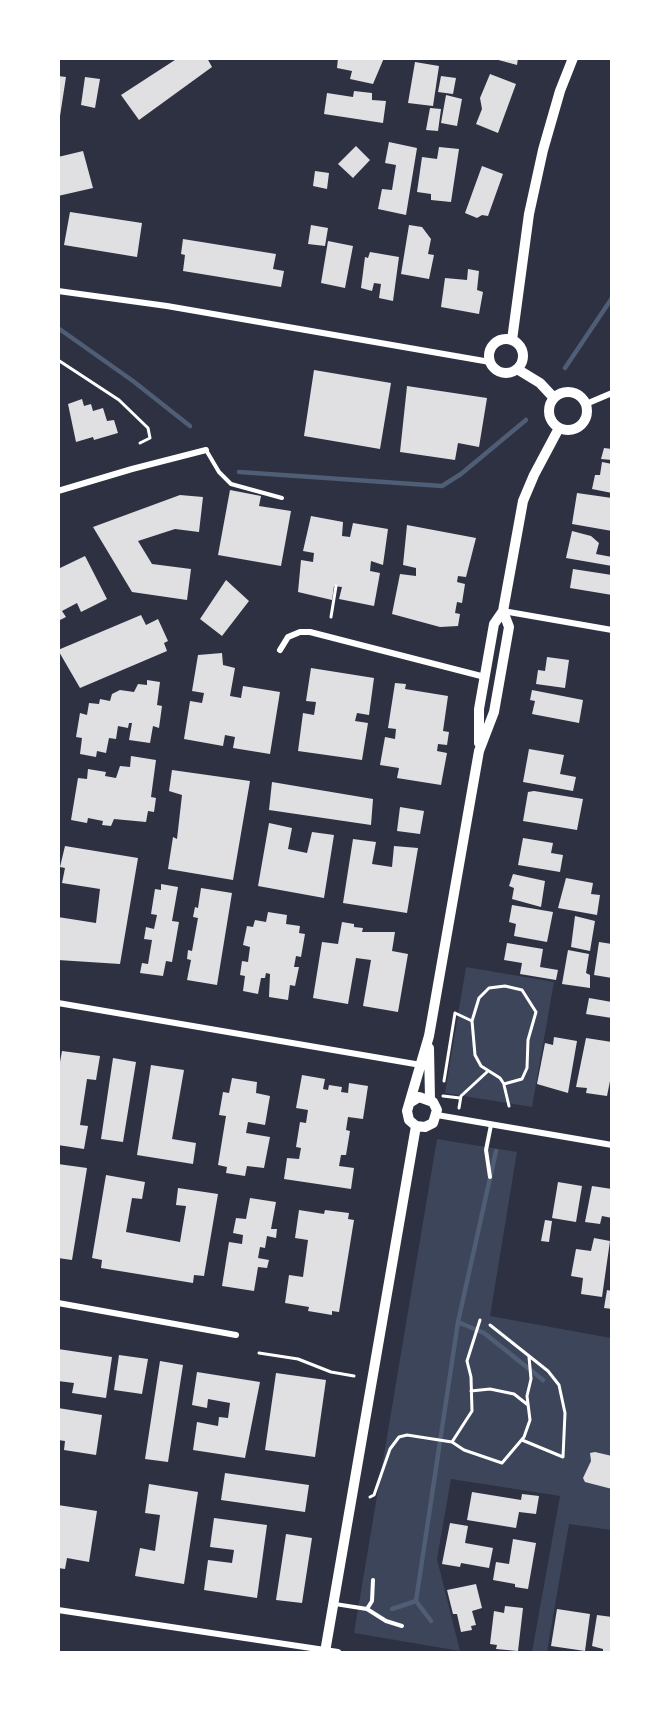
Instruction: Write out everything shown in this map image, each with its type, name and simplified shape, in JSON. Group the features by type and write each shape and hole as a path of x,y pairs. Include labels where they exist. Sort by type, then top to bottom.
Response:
{"main road":[{"path":"517,369 523,353 512,340 529,214 543,150 560,91 573,58"},
{"path":"512,340 496,342 490,351 490,362 502,372 517,369 540,383 554,398"},
{"path":"572,392 583,398 588,411 583,423 572,430 559,428 549,414 554,398 559,394 572,392"},
{"path":"411,1102 420,1097 430,1099 436,1106 437,1115 429,1126 416,1126 407,1116 429,1036 479,751 479,709 484,676 494,624 503,610 523,501 559,428"},
{"path":"479,751 494,712 509,627 503,610"},
{"path":"429,1036 430,1099"},
{"path":"325,1652 416,1126"}],"street":[{"path":"58,291 167,306 490,362"},
{"path":"586,404 612,393"},
{"path":"58,491 206,450"},
{"path":"503,610 612,630"},
{"path":"280,650 288,637 300,632 310,632 484,676"},
{"path":"58,1003 421,1065"},
{"path":"437,1115 612,1145"},
{"path":"58,1303 236,1335"},
{"path":"58,1610 338,1653"}],"lane":[{"path":"206,450 219,472 231,483 282,498"},
{"path":"490,1177 486,1150 491,1125"},
{"path":"366,1609 372,1601 373,1580"},
{"path":"334,1604 366,1609 386,1621 402,1626"}],"path":[{"path":"58,360 119,400 148,428 150,438 140,442"},
{"path":"331,617 336,586"},
{"path":"504,1084 522,1079 527,1068 528,1040 536,1012 522,990 504,986 489,988 479,998 472,1021 475,1055 487,1071 500,1078 504,1084 509,1106"},
{"path":"444,1084 455,1013 472,1021"},
{"path":"458,1119 460,1098 487,1071"},
{"path":"442,1095 460,1098"},
{"path":"452,1442 472,1411 467,1361 480,1320"},
{"path":"490,1325 548,1371 559,1385 565,1413 563,1457 522,1440"},
{"path":"259,1353 298,1359 331,1372 354,1376"},
{"path":"370,1497 374,1495 390,1449 399,1437 407,1434 452,1442 464,1450 502,1463 522,1440 530,1420 529,1358"},
{"path":"471,1391 490,1389 514,1394 528,1405"}],"shaded area":[{"path":"466,967 554,982 532,1107 445,1093"},
{"path":"437,1139 517,1152 490,1316 611,1338 611,1530 569,1524 547,1652 532,1652 560,1496 451,1479 437,1559 460,1651 354,1633"}],"building":[{"path":"178,58 207,58 212,67 139,120 121,95"},
{"path":"338,58 384,58 373,84 350,79 352,71 337,68"},
{"path":"491,58 518,58 517,65"},
{"path":"415,62 439,66 433,106 408,103"},
{"path":"490,74 516,84 498,133 476,124 482,109 480,98"},
{"path":"58,76 66,77 60,116 58,116"},
{"path":"441,76 456,78 453,94 438,92"},
{"path":"85,77 100,79 95,108 81,105"},
{"path":"354,91 372,93 372,100 386,101 383,123 324,114 327,93 353,97"},
{"path":"446,95 462,99 457,126 441,123"},
{"path":"430,108 441,109 438,131 426,130"},
{"path":"389,142 417,148 406,215 378,209 382,189 392,190 396,165 385,163"},
{"path":"356,146 370,160 353,178 338,164"},
{"path":"439,147 459,149 451,202 431,200 431,194 417,192 422,157 437,159"},
{"path":"83,151 93,188 58,196 58,157"},
{"path":"482,166 503,174 488,216 482,215 477,218 465,213"},
{"path":"315,171 329,173 327,189 313,186"},
{"path":"70,212 142,223 137,257 64,245"},
{"path":"311,225 328,228 325,246 308,244"},
{"path":"409,225 422,227 431,239 428,254 434,255 429,279 401,274"},
{"path":"183,239 276,254 273,269 284,271 281,287 183,271 185,255 181,254"},
{"path":"328,241 353,246 345,288 321,283"},
{"path":"370,252 399,257 393,301 379,298 381,284 374,283 372,291 361,288 365,257 368,258"},
{"path":"468,269 479,271 477,290 483,292 479,314 441,307 445,278 467,280"},
{"path":"314,370 391,383 380,449 304,436"},
{"path":"407,386 487,398 479,447 458,443 455,460 400,452"},
{"path":"82,399 84,406 91,404 93,411 103,408 107,421 114,420 118,433 94,440 93,437 76,442 68,404"},
{"path":"604,448 612,449 612,460 601,459"},
{"path":"602,462 612,464 612,493 592,489 595,475 600,475"},
{"path":"230,490 261,496 259,506 291,511 281,566 218,555"},
{"path":"577,493 612,498 612,531 572,524"},
{"path":"180,495 203,497 199,532 175,529 138,541 152,564 191,569 187,600 132,592 93,527"},
{"path":"311,516 343,522 342,536 350,537 353,523 388,529 383,565 371,561 370,571 380,573 374,606 339,599 342,587 334,586 332,600 298,592 301,560 313,562 314,553 303,551"},
{"path":"407,525 476,538 466,577 458,576 457,582 465,584 462,603 457,602 455,613 460,614 458,626 440,627 392,614 400,574 416,576 416,568 403,565"},
{"path":"572,531 591,536 599,543 596,554 612,557 612,566 566,558"},
{"path":"85,556 107,599 81,612 77,603 62,611 66,617 58,621 58,569"},
{"path":"573,569 612,575 612,595 570,588"},
{"path":"226,580 249,601 222,636 200,619"},
{"path":"141,615 146,625 158,619 168,641 164,643 167,651 80,688 58,650"},
{"path":"222,653 223,665 235,668 230,696 241,698 243,686 280,692 270,754 233,748 235,737 225,735 223,746 184,739 190,701 202,703 204,693 192,691 198,655"},
{"path":"547,657 569,660 565,688 536,684 538,670 545,671"},
{"path":"311,668 374,678 369,715 357,713 355,721 368,723 362,760 298,751 303,713 314,715 316,702 306,701"},
{"path":"147,680 160,682 157,705 162,706 159,728 153,726 150,743 129,740 132,723 129,723 128,728 118,726 116,739 109,738 106,753 97,751 96,757 80,754 82,738 76,737 80,713 87,715 89,703 99,704 100,699 110,701 112,694 120,690 134,692 138,684 147,685"},
{"path":"395,683 406,684 405,689 448,696 443,731 449,732 447,745 438,744 437,751 447,753 441,785 397,778 399,768 380,765 385,737 395,739 396,729 388,728"},
{"path":"532,690 583,700 579,723 532,714 535,701 530,700"},
{"path":"529,749 564,755 560,774 576,777 573,791 523,782"},
{"path":"131,756 156,760 151,797 156,798 154,812 148,811 146,822 114,819 111,826 102,825 103,821 88,818 87,823 71,820 78,778 87,779 88,769 106,772 105,776 116,778 120,766 130,767"},
{"path":"172,770 250,781 233,880 168,869 173,837 177,839 182,795 169,791"},
{"path":"272,782 373,799 371,825 269,810"},
{"path":"528,792 583,799 577,830 523,821"},
{"path":"400,807 424,811 420,834 397,831"},
{"path":"269,823 292,828 288,849 307,853 312,832 334,835 324,898 258,886"},
{"path":"523,838 553,843 551,853 563,855 560,872 518,865"},
{"path":"353,839 376,842 372,864 392,867 394,846 418,848 407,913 343,903"},
{"path":"65,846 138,858 120,964 58,960 58,917 96,923 100,889 62,883 65,868 60,867"},
{"path":"513,874 545,881 541,907 512,899 514,888 509,886"},
{"path":"566,878 593,883 591,894 600,895 597,915 558,908"},
{"path":"161,884 178,887 172,921 179,922 172,962 166,961 163,976 140,973 142,963 148,964 152,940 144,939 146,927 154,929 157,915 151,914 155,889 161,890"},
{"path":"201,888 232,893 217,985 187,980 191,960 187,959 188,950 192,951 198,918 193,917 195,907 198,908"},
{"path":"512,905 553,912 547,942 514,936 516,924 509,922"},
{"path":"268,912 287,915 286,924 300,926 299,933 305,934 301,957 296,956 294,967 299,967 295,986 290,985 288,1000 269,997 270,974 266,973 265,978 261,978 258,994 243,991 245,976 240,975 242,961 248,962 250,947 243,945 247,926 253,927 255,920 266,922"},
{"path":"575,916 595,921 590,951 571,947"},
{"path":"342,922 363,928 362,932 395,932 392,951 408,954 398,1012 363,1006 371,960 356,958 348,1004 313,998 322,942 338,944"},
{"path":"599,942 612,944 612,978 594,975"},
{"path":"507,943 543,949 540,967 558,970 556,980 520,974 522,963 504,960"},
{"path":"568,950 589,954 586,973 590,975 590,988 562,984"},
{"path":"589,998 612,1002 612,1018 586,1014"},
{"path":"554,1037 577,1041 568,1093 537,1084 545,1043 553,1045"},
{"path":"586,1038 612,1042 612,1071 607,1096 586,1093 587,1088 576,1087"},
{"path":"62,1051 100,1056 96,1080 87,1079 80,1125 88,1126 84,1149 58,1145 58,1073"},
{"path":"113,1058 136,1062 123,1142 101,1139"},
{"path":"151,1065 184,1070 172,1139 196,1143 193,1164 137,1155"},
{"path":"302,1075 325,1079 323,1089 328,1090 329,1085 342,1087 341,1092 348,1093 349,1083 368,1086 363,1119 348,1117 346,1130 350,1131 346,1155 341,1155 339,1166 354,1168 351,1189 284,1179 287,1158 299,1159 301,1148 296,1147 300,1122 306,1123 308,1110 296,1108"},
{"path":"232,1078 257,1082 256,1093 270,1096 265,1125 248,1122 246,1133 270,1137 264,1168 247,1166 245,1176 226,1173 227,1167 218,1165 226,1116 219,1115 223,1092 229,1093"},
{"path":"58,1164 87,1168 72,1260 58,1258"},
{"path":"106,1175 145,1182 142,1199 132,1198 126,1232 180,1242 186,1206 176,1205 178,1188 218,1194 204,1276 194,1275 193,1283 101,1268 102,1260 92,1258"},
{"path":"558,1182 582,1186 576,1222 552,1218"},
{"path":"592,1186 612,1189 612,1218 602,1216 600,1224 585,1222"},
{"path":"250,1198 276,1202 271,1229 277,1229 276,1238 267,1236 265,1248 260,1247 258,1258 269,1260 267,1268 258,1267 254,1291 222,1286 229,1242 242,1244 243,1235 233,1233 236,1218 246,1219"},
{"path":"299,1210 324,1214 325,1210 349,1213 348,1219 354,1220 339,1312 332,1311 332,1315 308,1311 309,1307 285,1303 289,1275 303,1277 308,1240 295,1238"},
{"path":"545,1220 552,1221 549,1242 541,1241"},
{"path":"594,1238 610,1241 602,1297 581,1294 583,1278 571,1276 576,1249 591,1251"},
{"path":"607,1290 612,1291 612,1309 604,1308"},
{"path":"58,1349 112,1357 106,1398 72,1393 74,1383 58,1381"},
{"path":"119,1355 148,1359 142,1394 114,1390"},
{"path":"160,1361 183,1365 168,1462 145,1459"},
{"path":"197,1372 260,1382 245,1458 193,1450 197,1422 218,1426 219,1417 228,1418 230,1403 208,1399 207,1408 192,1405"},
{"path":"276,1373 326,1380 315,1457 265,1450"},
{"path":"58,1408 102,1415 96,1455 64,1450 65,1441 58,1440"},
{"path":"590,1453 612,1456 612,1489 585,1482 583,1478 591,1461"},
{"path":"225,1473 309,1485 305,1512 221,1500"},
{"path":"149,1484 198,1492 184,1584 135,1576 140,1548 155,1551 160,1515 145,1513"},
{"path":"472,1492 521,1500 522,1494 539,1496 536,1514 519,1512 516,1528 467,1520"},
{"path":"58,1505 97,1511 89,1562 67,1558 65,1569 58,1568"},
{"path":"214,1518 267,1525 257,1598 204,1590 208,1560 232,1563 234,1550 210,1547"},
{"path":"450,1523 468,1526 465,1543 493,1548 489,1568 461,1563 460,1567 442,1564"},
{"path":"286,1534 312,1538 302,1603 276,1600"},
{"path":"513,1539 536,1543 528,1589 493,1580 496,1562 509,1564"},
{"path":"476,1584 482,1608 472,1611 476,1625 471,1626 472,1630 461,1632 457,1614 453,1614 447,1590"},
{"path":"505,1606 523,1608 518,1651 496,1649 497,1645 490,1644 494,1611 504,1613"},
{"path":"557,1609 590,1614 585,1651 551,1646"},
{"path":"597,1615 612,1617 612,1652 603,1652 603,1649 592,1646"}],"waterway":[{"path":"565,368 612,298"},
{"path":"58,328 133,381 190,426"},
{"path":"239,472 442,486 461,474 526,420"},
{"path":"431,1621 416,1601 458,1322 496,1151"},
{"path":"458,1322 484,1333 543,1380"},
{"path":"392,1609 416,1601"}]}
